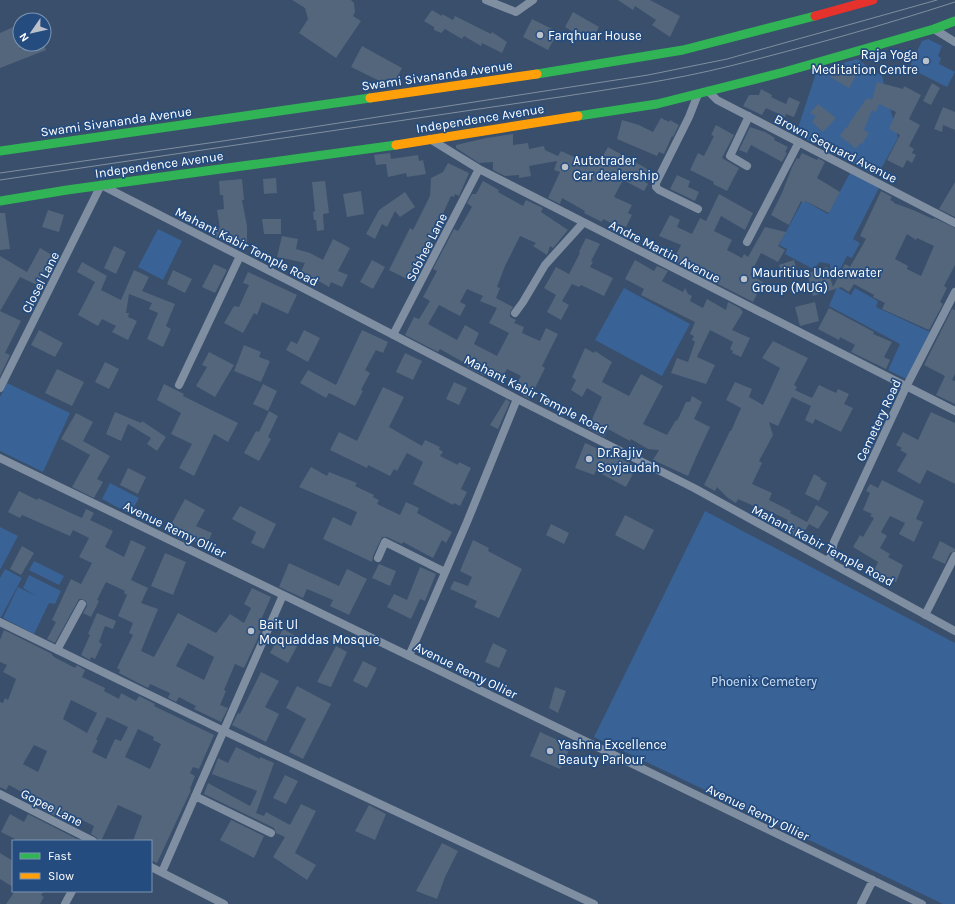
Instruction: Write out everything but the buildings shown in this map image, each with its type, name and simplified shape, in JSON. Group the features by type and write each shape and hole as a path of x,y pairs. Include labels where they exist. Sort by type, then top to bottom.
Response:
{"street":[{"path":"486,0 516,12 533,0"},
{"name":"Swami Sivananda Avenue","path":"0,151 539,74 683,50 777,27 873,0"},
{"name":"Independence Avenue","path":"0,201 102,185 430,139 657,104 784,72 955,21"},
{"path":"934,28 955,42"},
{"name":"Brown Sequard Avenue","path":"708,92 717,100 955,223"},
{"path":"698,94 689,117 656,183 656,187 659,190 698,209"},
{"path":"747,166 730,156 749,116"},
{"name":"Andre Martin Avenue","path":"430,139 479,169 583,223 955,411"},
{"path":"747,242 799,142"},
{"name":"Sobhee Lane","path":"394,335 479,169"},
{"name":"Mahant Kabir Temple Road","path":"102,185 516,399 694,488 955,631"},
{"name":"Closel Lane","path":"0,388 102,185"},
{"path":"515,313 545,265 583,223"},
{"path":"179,385 240,256"},
{"name":"Cemetery Road","path":"829,562 834,542 906,387 955,292"},
{"path":"409,656 516,399"},
{"name":"Avenue Remy Ollier","path":"0,458 922,904"},
{"path":"378,558 385,542 445,572"},
{"path":"925,614 955,556"},
{"path":"162,872 283,596"},
{"path":"57,650 82,604"},
{"path":"0,622 224,731 594,904"},
{"name":"Gopee Lane","path":"0,794 91,840"},
{"path":"195,796 271,833"},
{"path":"152,867 223,904"},
{"path":"861,904 873,880"},
{"path":"65,904 71,892"}],"green space":[{"name":"Raja Yoga Meditation Centre","path":"928,39 942,46 938,56 941,58 939,64 955,72 947,87 909,68 922,41"},
{"path":"857,59 882,76 898,138 877,176 796,134 817,70"},
{"path":"851,171 880,186 853,239 860,243 852,258 847,256 835,279 831,277 830,264 820,262 813,269 785,254 787,249 779,245 803,200 828,214"},
{"path":"158,229 182,241 163,280 138,267"},
{"path":"837,287 851,295 855,288 878,301 876,307 930,332 906,379 888,370 900,344 829,306"},
{"path":"624,288 690,324 662,376 595,340"},
{"path":"7,383 70,413 43,472 0,451 0,397"},
{"path":"110,483 139,498 130,514 102,499"},
{"name":"Phoenix Cemetery","path":"705,511 955,643 955,904 943,904 594,737"},
{"path":"0,527 18,536 0,570"},
{"path":"34,561 64,576 59,585 29,570"},
{"path":"5,569 22,578 0,617 0,578"},
{"path":"29,575 61,591 55,604 49,603 34,634 3,618 18,587 36,596 23,588"}],"tram line":[{"path":"0,173 223,141 648,75 727,59 937,0"},
{"path":"0,180 667,80 787,51 871,28 955,2"}],"traffic: fast":[{"path":"537,74 683,50 815,16"},
{"path":"578,116 657,104 784,72 934,29 955,21"},
{"path":"0,151 370,98"},
{"path":"0,201 67,190 396,145"}],"traffic: slow":[{"path":"370,98 537,74"},
{"path":"396,145 578,116"}],"traffic: jam":[{"path":"815,16 873,0"}],"place":[{"name":"Farqhuar House","path":"540,35"},
{"name":"Raja Yoga Meditation Centre","path":"926,61"},
{"name":"Autotrader Car dealership","path":"565,167"},
{"name":"Mauritius Underwater Group (MUG)","path":"744,279"},
{"name":"Dr.Rajiv Soyjaudah","path":"589,459"},
{"name":"Bait Ul Moquaddas Mosque","path":"251,631"},
{"name":"Yashna Excellence Beauty Parlour","path":"550,751"}]}
